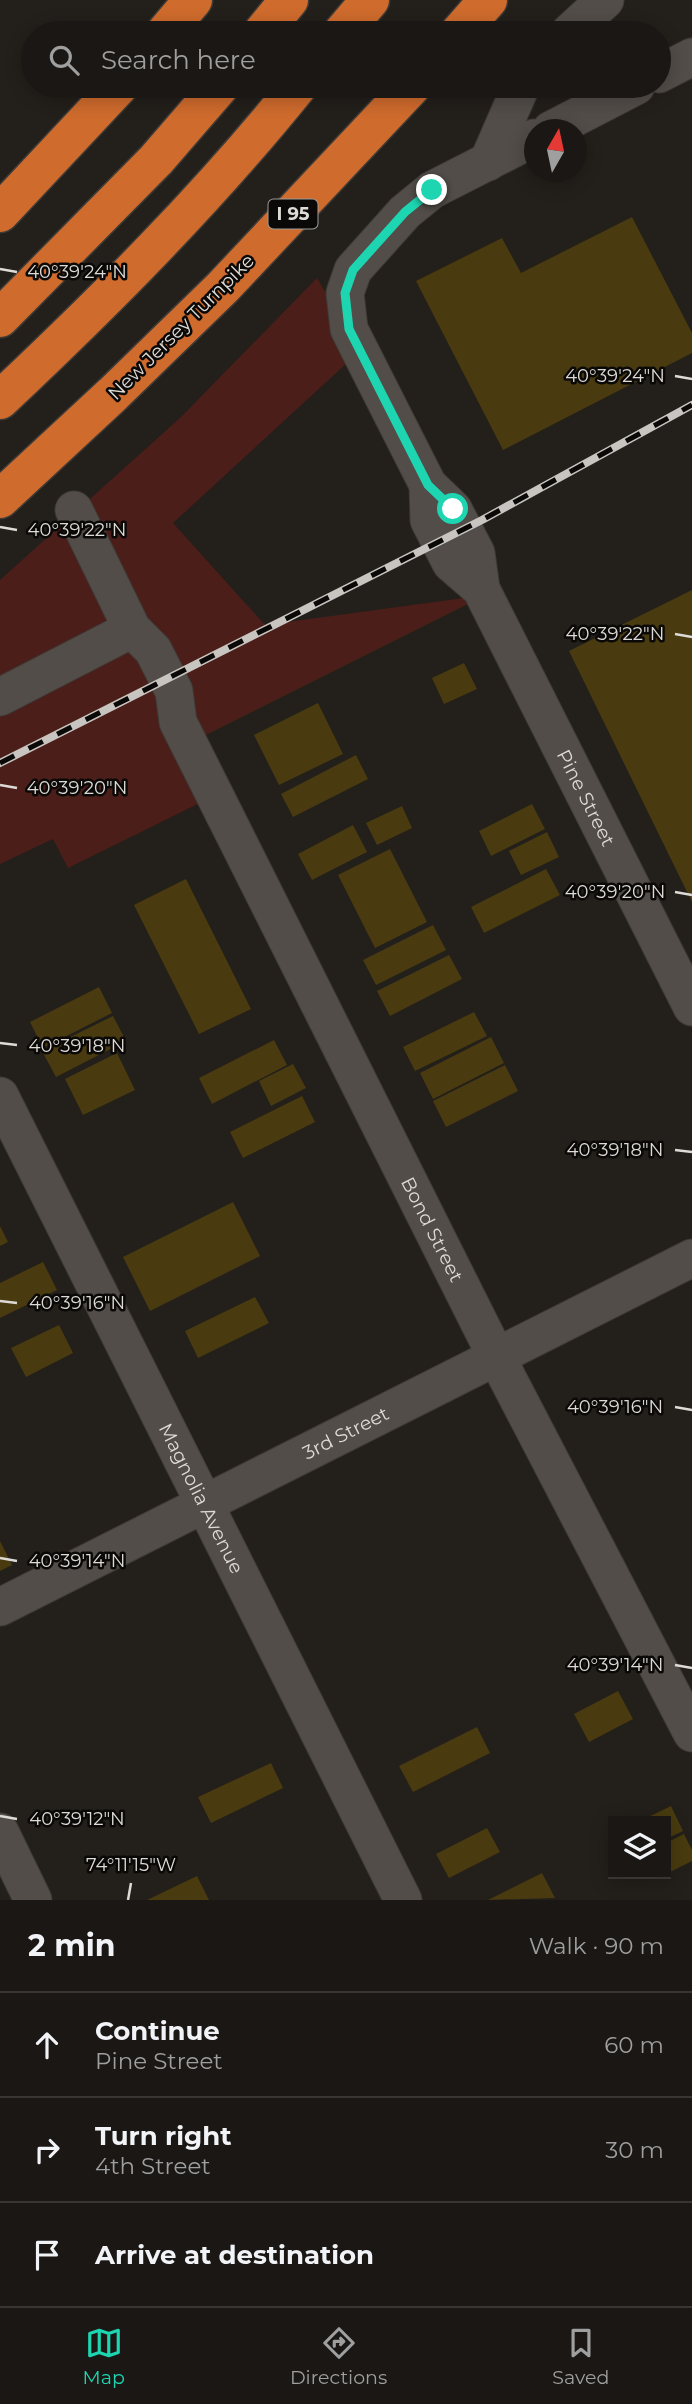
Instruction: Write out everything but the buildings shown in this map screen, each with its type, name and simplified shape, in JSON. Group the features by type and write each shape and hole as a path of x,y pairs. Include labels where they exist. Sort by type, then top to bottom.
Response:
{"highway":[{"path":"175,21 193,0"},
{"path":"272,21 289,0"},
{"path":"352,21 370,0"},
{"path":"470,21 488,0"},
{"path":"7,206 108,98"},
{"path":"0,318 156,160 210,98"},
{"path":"0,400 79,326 186,216 288,98"},
{"name":"New Jersey Turnpike","path":"0,499 223,287 401,98"}],"street":[{"path":"582,21 606,0"},
{"path":"671,68 692,57"},
{"path":"488,162 516,98"},
{"path":"572,119 613,98"},
{"path":"488,162 524,143"},
{"name":"Pine Street","path":"488,162 432,190 405,212 353,270 345,293 349,329 428,485 429,520 451,563 481,589 692,1007"},
{"name":"Bond Street","path":"74,510 132,629 153,650 169,681 174,691 178,722 496,1356 692,1733"},
{"path":"0,697 132,629"},
{"name":"Magnolia Avenue","path":"0,1096 403,1900"},
{"name":"3rd Street","path":"0,1607 692,1258"},
{"path":"0,1832 33,1900"}],"shaded area":[{"path":"317,278 360,351 173,523 265,625 486,595 194,741 220,793 68,868 53,839 0,864 0,580 181,417"}],"railway":[{"path":"0,763 482,520 692,405"}],"route":[{"path":"432,190 405,212 353,270 345,293 349,329 428,485 453,509"}]}
